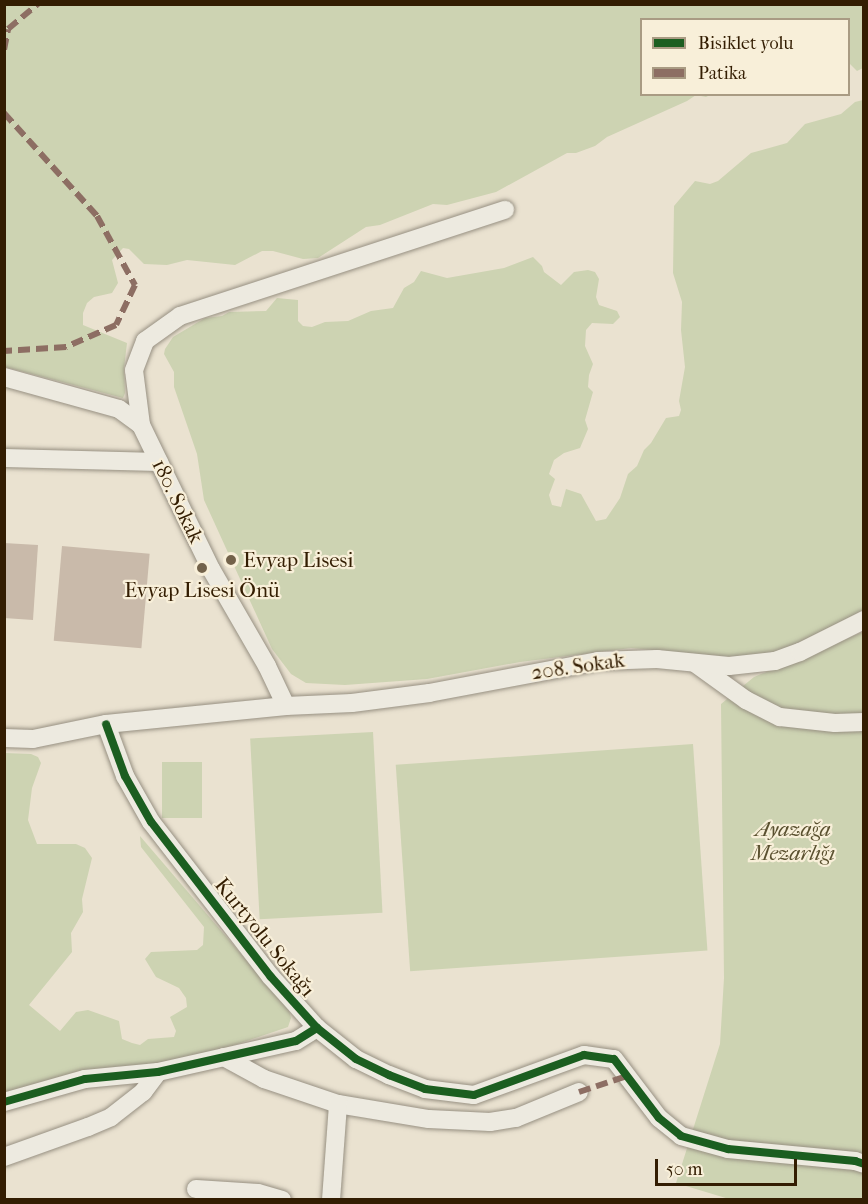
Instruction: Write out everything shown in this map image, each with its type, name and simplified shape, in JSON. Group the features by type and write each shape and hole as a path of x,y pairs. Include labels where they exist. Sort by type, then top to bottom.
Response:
{"street":[{"path":"141,425 134,370 145,342 180,316 505,210"},
{"name":"180. Sokak","path":"4,377 119,409 141,425 211,569 267,666 286,705"},
{"path":"4,458 159,462"},
{"name":"208. Sokak","path":"4,738 33,739 106,724 286,705 352,703 429,693 598,661 635,658 729,666 775,661 800,652 864,620"},
{"path":"696,664 746,700 780,717 835,723 864,722"},
{"name":"Kurtyolu Sokağı","path":"4,1102 85,1079 159,1072 296,1041 317,1028 271,976 152,822 125,777 106,724"},
{"path":"317,1028 356,1059 389,1075 425,1089 474,1095 584,1055 614,1059 659,1118 681,1136 728,1149 864,1164"},
{"path":"224,1057 264,1079 338,1104 429,1119 490,1122 516,1118 579,1092"},
{"path":"4,1157 111,1117 143,1092 159,1072"},
{"path":"331,1200 338,1104"},
{"path":"196,1189 258,1193 282,1200"}],"green space":[{"path":"5,4 863,5 863,68 857,71 850,64 850,18 640,18 640,96 694,96 687,101 607,137 595,146 576,153 567,153 496,192 447,205 433,204 380,225 366,227 318,258 303,259 273,251 262,251 235,265 187,260 167,265 144,264 129,249 123,248 112,260 118,283 112,293 94,297 87,303 83,313 83,325 127,343 123,398 5,367"},
{"path":"863,100 863,610 798,644 775,652 751,655 729,657 631,648 520,662 427,679 345,685 306,683 291,674 272,649 204,500 197,454 174,387 174,372 164,354 173,337 205,318 222,316 229,312 266,311 277,298 298,300 298,321 303,326 312,327 325,322 348,321 371,311 393,308 404,288 414,282 421,271 447,278 504,268 533,257 542,266 544,272 561,285 574,272 588,270 595,272 599,279 596,297 599,305 617,311 620,317 613,324 592,323 586,330 585,346 593,364 588,387 593,392 585,420 588,429 580,448 564,453 554,460 549,474 555,479 549,495 552,505 561,507 566,489 581,494 596,521 606,519 620,498 628,474 637,466 644,450 651,443 666,418 679,416 681,410 679,401 685,367 681,330 682,302 673,273 674,206 695,181 710,184 718,181 751,153 787,143 805,124 841,114 855,102"},
{"name":"Ayazağa Mezarlığı","path":"863,632 863,1199 729,1199 676,1183 720,1044 724,978 721,704 754,677"},
{"path":"373,732 382,913 260,919 250,738"},
{"path":"693,744 707,950 410,971 396,765"},
{"path":"4,753 31,754 38,757 41,763 32,788 28,820 37,844 76,844 85,848 92,858 82,899 83,912 71,933 72,952 29,1005 60,1031 76,1012 88,1010 119,1021 122,1039 132,1043 140,1045 148,1039 174,1037 176,1031 170,1017 187,1007 186,998 179,988 156,977 145,959 151,952 197,950 203,945 204,927 141,847 140,836 289,1010 291,1018 288,1027 220,1050 5,1095"},
{"path":"162,762 202,762 202,818 162,818"}],"building":[{"path":"4,543 38,545 33,620 4,618"},
{"path":"62,546 150,554 141,648 54,641"}],"marked path":[{"path":"4,50 8,29 38,4"},
{"path":"4,113 97,216 135,285 116,325 66,347 4,351"},
{"path":"579,1092 627,1076"}],"cycle path":[{"path":"4,1102 85,1079 158,1072 296,1041 317,1028 271,977 151,822 125,776 106,724"},
{"path":"317,1028 356,1059 389,1075 425,1089 474,1095 584,1055 614,1059 659,1118 681,1136 728,1149 855,1161 864,1164"}],"place":[{"name":"Evyap Lisesi","path":"231,560"},
{"name":"Evyap Lisesi Önü","path":"202,568"}]}
